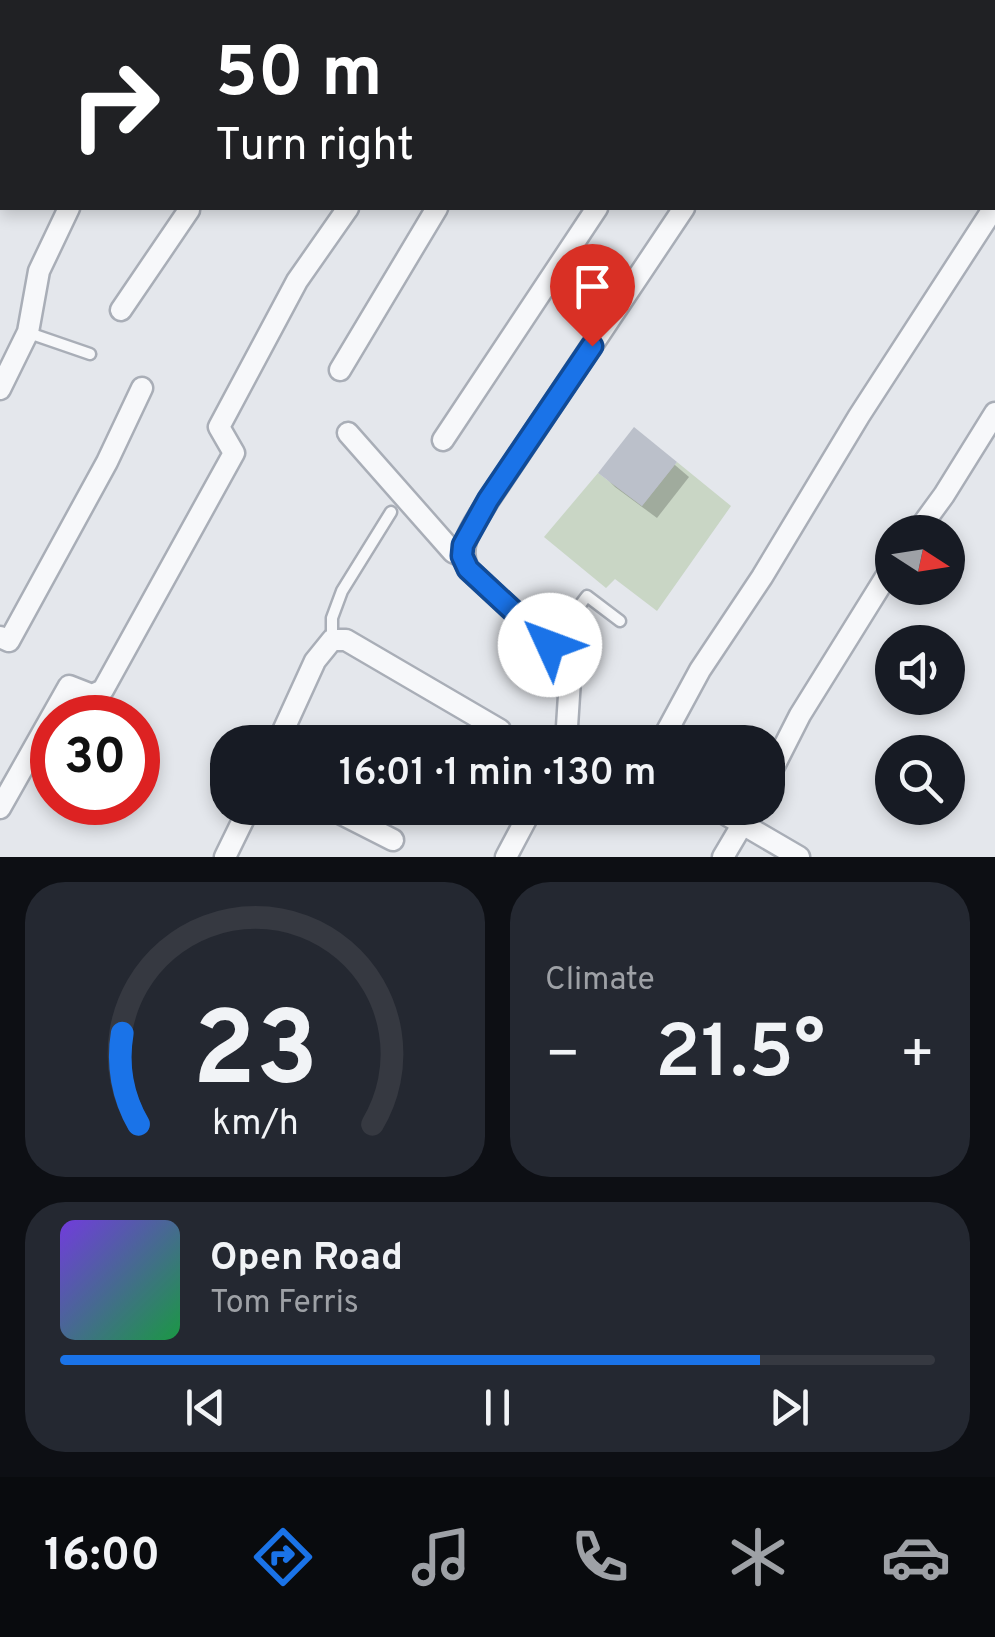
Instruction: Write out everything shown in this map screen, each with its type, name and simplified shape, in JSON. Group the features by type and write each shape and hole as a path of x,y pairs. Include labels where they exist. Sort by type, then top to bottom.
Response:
{"street":[{"path":"0,389 28,332 39,271 68,210"},
{"path":"121,310 188,210"},
{"path":"0,808 69,686 92,695 103,690 234,453 219,426 297,281 347,210"},
{"path":"340,370 436,210"},
{"path":"444,440 596,210"},
{"path":"567,725 570,680 550,645 468,569 462,556 463,545 488,500 683,210"},
{"path":"670,725 700,670 992,210"},
{"path":"0,637 8,641 107,462 142,388"},
{"path":"929,515 995,413"},
{"path":"348,433 452,552 462,556"},
{"path":"785,745 875,594"},
{"path":"286,725 315,662 332,640 346,640 491,725"},
{"path":"225,857 241,825"},
{"path":"363,825 393,840"},
{"path":"506,857 523,825"},
{"path":"724,857 743,825"},
{"path":"759,825 799,857"}],"lane":[{"path":"28,332 90,354"},
{"path":"332,640 332,618 342,592 391,512"},
{"path":"550,645 587,596 620,621"}],"green space":[{"path":"677,462 731,506 657,611 615,579 606,588 544,537 598,473 642,506"}],"building":[{"path":"634,427 677,462 642,506 598,473"}],"route":[{"path":"550,645 468,569 462,556 463,545 488,500 592,346"}]}
